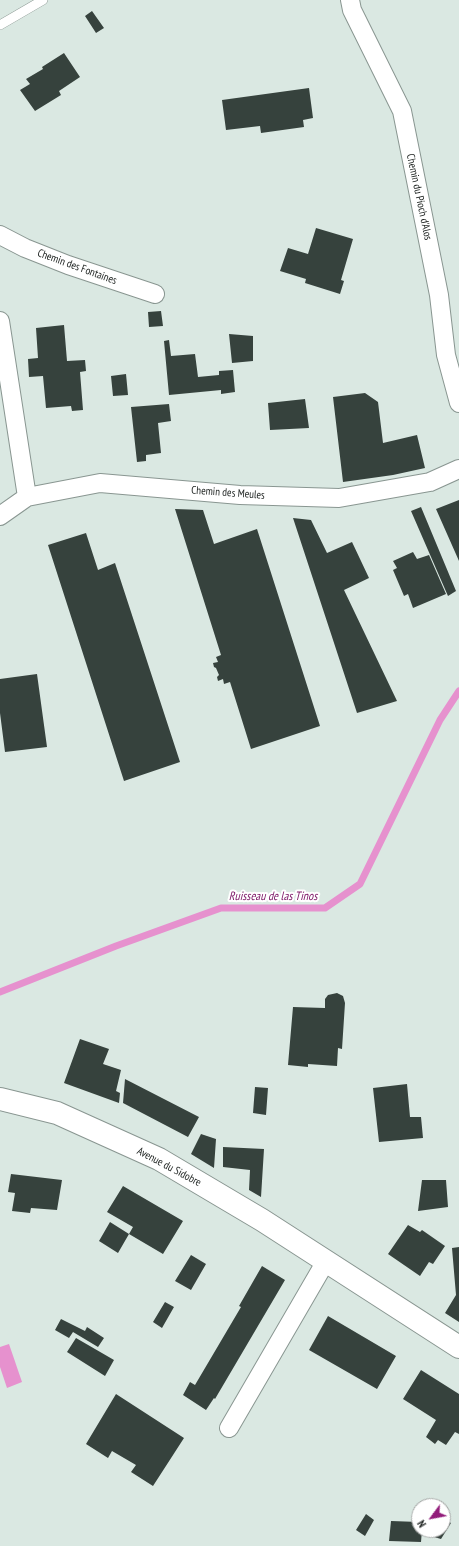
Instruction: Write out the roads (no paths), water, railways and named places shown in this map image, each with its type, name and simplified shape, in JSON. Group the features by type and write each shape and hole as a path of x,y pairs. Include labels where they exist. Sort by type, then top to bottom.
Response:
{"main road":[{"name":"Avenue du Sidobre","path":"0,1099 57,1113 159,1159 262,1220 459,1347"}],"street":[{"name":"Chemin du Pioch d'Alos","path":"350,0 352,10 402,111 439,294 446,355 459,403"},
{"name":"Chemin des Fontaines","path":"0,236 24,248 68,265 155,294"},
{"path":"0,321 27,497"},
{"name":"Chemin des Meules","path":"0,516 27,497 100,483 240,495 339,498 430,482 459,469"},
{"path":"229,1428 326,1261"}],"lane":[{"path":"0,25 43,0"}],"waterway":[{"name":"Ruisseau de las Tinos","path":"0,992 116,946 221,908 325,908 360,884 440,720 459,691"}]}
